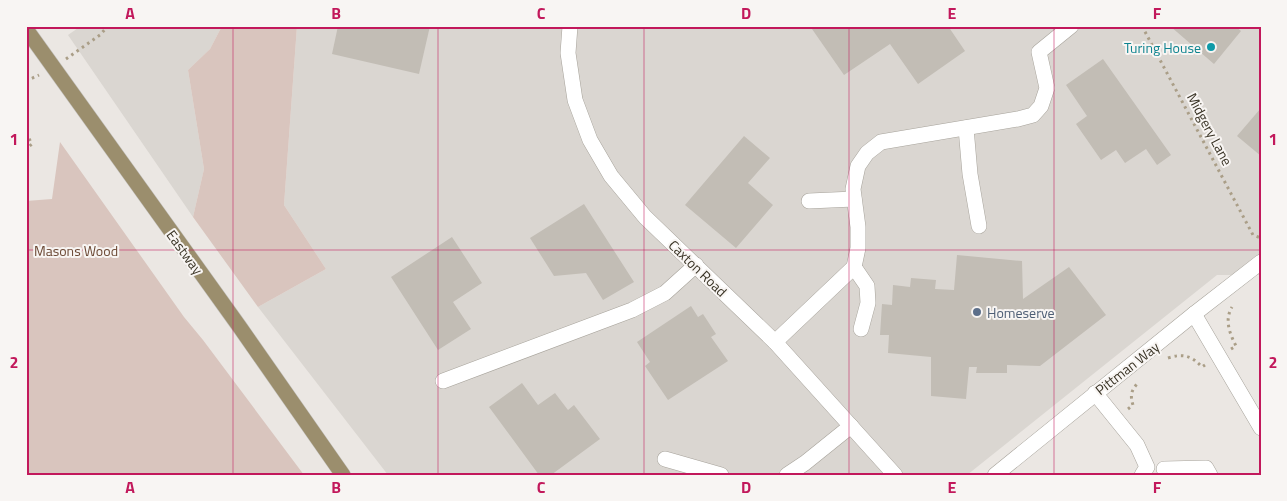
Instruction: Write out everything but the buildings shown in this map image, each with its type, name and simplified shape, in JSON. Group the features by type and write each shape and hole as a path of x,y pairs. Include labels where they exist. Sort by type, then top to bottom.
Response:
{"main road":[{"name":"Eastway","path":"26,29 343,475"}],"street":[{"name":"Caxton Road","path":"570,26 568,54 575,100 590,140 610,176 645,217 776,342 894,475"},
{"path":"776,342 854,267 858,248 858,234 852,189 858,166 867,153 881,142 1034,115 1041,106 1047,88 1039,52 1071,26"},
{"path":"966,128 970,174 979,226"},
{"path":"809,201 854,199"},
{"name":"Pittman Way","path":"995,475 1095,393 1261,262"},
{"path":"443,381 632,310 665,292 696,265"},
{"path":"854,267 867,286 868,304 861,329"},
{"path":"1194,314 1261,428"},
{"path":"1095,393 1137,445 1145,471 1167,472 1206,468 1210,475"},
{"path":"787,475 809,469 851,426"},
{"path":"665,459 721,475"}],"path":[{"path":"26,81 54,68 100,35 108,26"},
{"name":"Midgery Lane","path":"1142,26 1253,235 1261,238"},
{"path":"26,134 32,144 26,150"},
{"path":"1164,360 1171,357 1184,356 1194,358 1202,367 1236,346 1229,330 1228,320 1230,310 1234,304"},
{"path":"1114,418 1133,405 1131,399 1132,390 1143,379"}],"shaded area":[{"path":"81,26 222,26 210,49 188,70 204,169 193,217 68,35"},
{"path":"297,26 1261,26 1261,275 1217,275 967,475 388,475 258,307 326,269 284,205"}],"green space":[{"path":"222,26 297,26 284,205 326,269 258,307 193,217 204,169 188,70 210,49"},
{"name":"Masons Wood","path":"60,142 184,317 304,475 26,475 26,201 52,199"}],"place":[{"name":"Turing House","path":"1211,47"},
{"name":"Homeserve","path":"977,312"}]}
